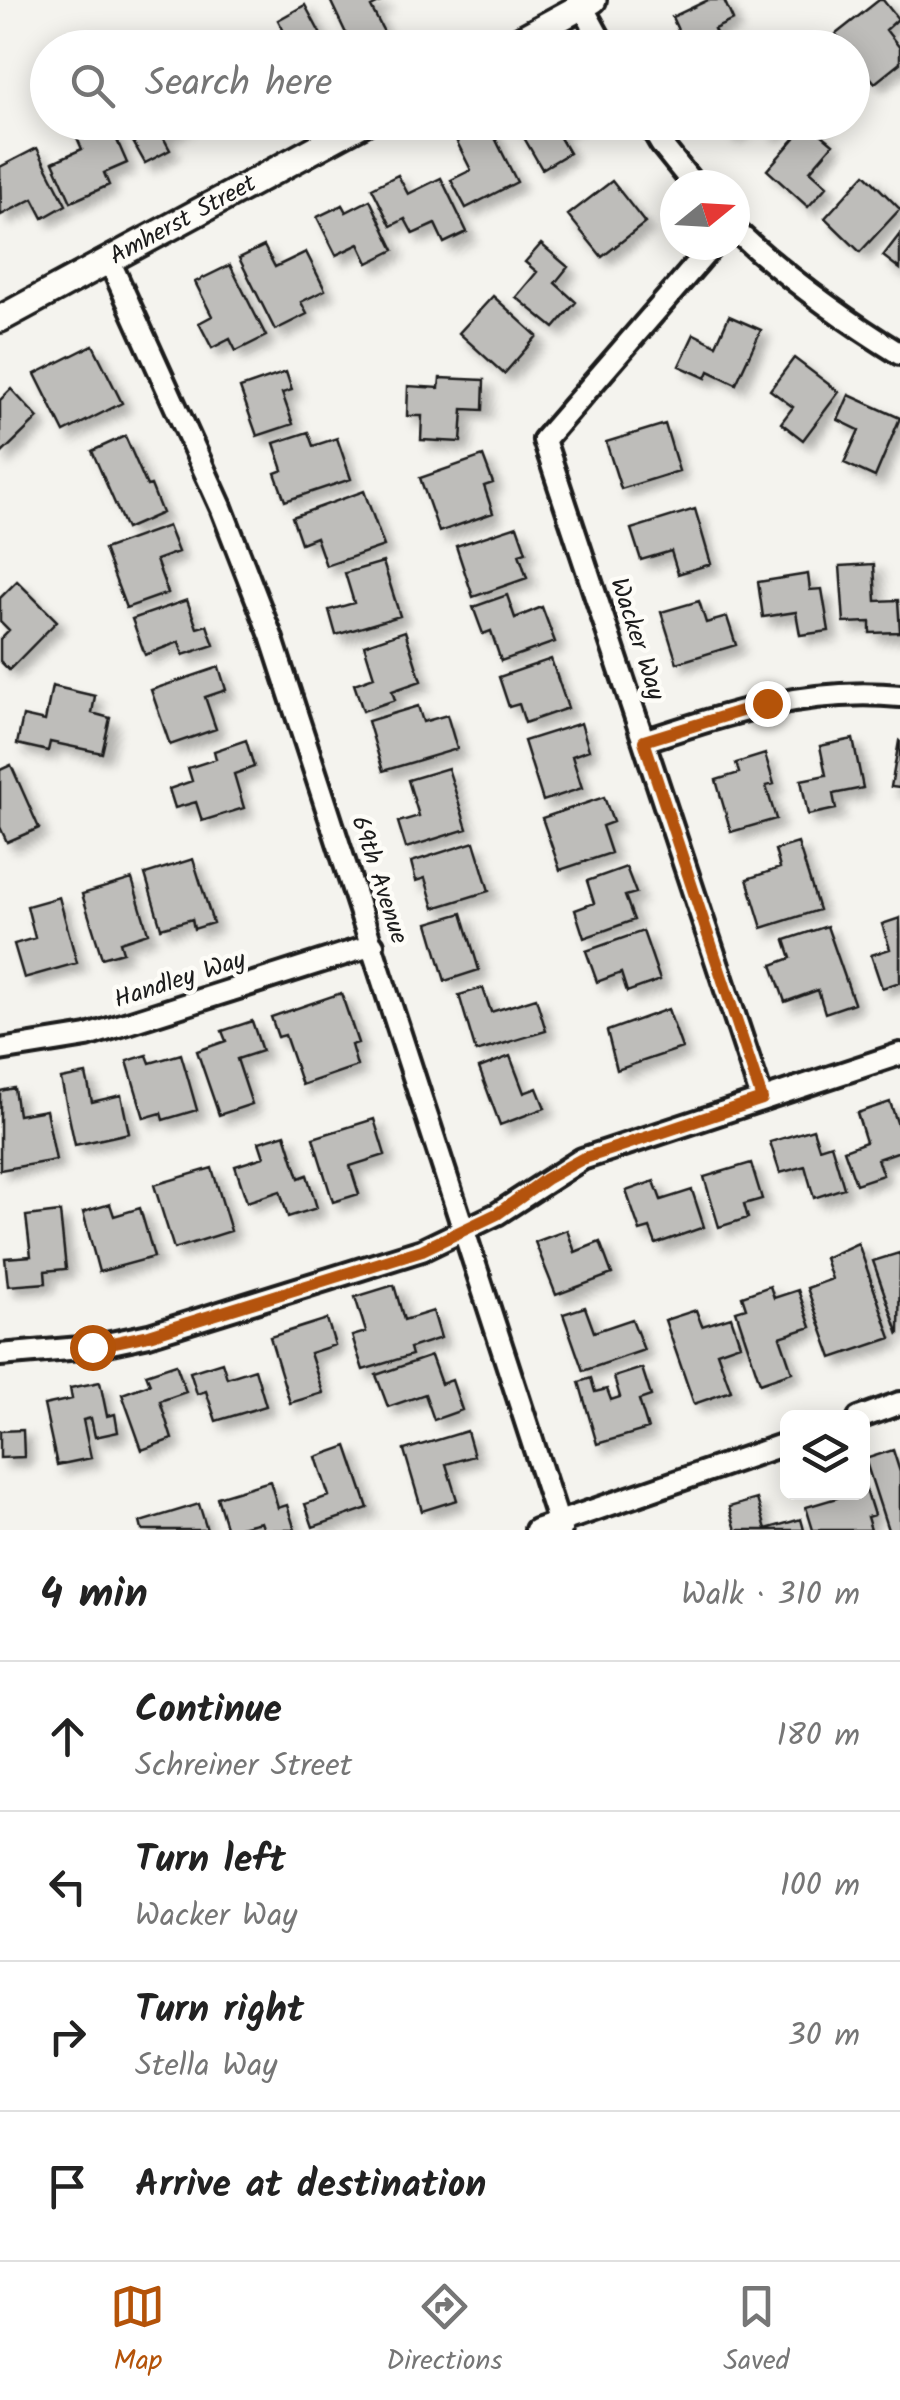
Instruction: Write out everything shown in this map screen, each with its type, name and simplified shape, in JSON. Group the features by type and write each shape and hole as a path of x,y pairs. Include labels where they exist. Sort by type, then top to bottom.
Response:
{"street":[{"path":"538,30 587,3 598,30"},
{"name":"Amherst Street","path":"0,319 332,140"},
{"path":"659,140 682,170"},
{"path":"750,244 836,314 900,354"},
{"name":"69th Avenue","path":"109,260 221,507 272,636 560,1526"},
{"name":"Wacker Way","path":"700,260 544,440 762,1099"},
{"path":"644,741 767,703 824,694 900,696"},
{"name":"Handley Way","path":"0,1050 88,1036 373,945"},
{"path":"0,1355 92,1347 149,1335 422,1250 466,1230 582,1159 900,1054"},
{"path":"870,1414 900,1403"},
{"path":"536,1530 560,1526 780,1445"}],"building":[{"path":"330,0 385,0 371,7 383,30 344,30"},
{"path":"708,0 724,0 733,20 714,30 678,30 672,17"},
{"path":"883,0 898,19 886,30 900,48 900,63 875,83 870,77 870,30 841,30"},
{"path":"305,5 318,30 283,30 278,20"},
{"path":"78,140 117,140 127,163 104,173 109,185 71,202 53,162 82,149"},
{"path":"132,140 165,140 170,150 145,163"},
{"path":"456,140 496,140 517,182 466,208 451,180 471,170"},
{"path":"525,140 561,140 569,153 542,169"},
{"path":"793,140 828,140 833,144 810,171 827,186 808,207 767,170"},
{"path":"37,148 66,205 43,218 33,199 1,215 0,167"},
{"path":"865,174 900,209 860,252 825,218"},
{"path":"398,175 408,194 441,178 467,232 444,243 435,224 413,234 405,219 391,226 372,188"},
{"path":"612,181 645,223 602,257 568,215"},
{"path":"370,200 394,250 368,263 359,244 336,255 317,217 342,205 346,212"},
{"path":"900,234 900,269 883,256"},
{"path":"541,244 568,267 555,283 576,302 554,328 516,297 537,272 525,262"},
{"path":"264,246 275,267 306,252 325,290 301,302 307,314 275,330 239,258"},
{"path":"230,265 266,336 236,351 230,339 212,348 199,323 212,316 195,282"},
{"path":"493,296 537,336 504,374 459,333"},
{"path":"729,316 761,330 736,384 709,371 706,378 679,366 694,334 716,345"},
{"path":"93,345 122,403 64,432 35,374"},
{"path":"794,358 839,392 803,440 781,423 793,407 770,390"},
{"path":"286,372 292,390 282,393 293,424 257,436 240,388"},
{"path":"440,378 484,380 483,410 463,409 461,442 421,440 422,416 407,416 408,386 439,388"},
{"path":"11,389 38,418 0,455 0,400"},
{"path":"849,395 900,418 875,477 844,463 859,430 838,420"},
{"path":"665,424 679,471 621,489 606,442"},
{"path":"308,432 313,446 337,438 351,479 285,501 275,473 283,470 274,443"},
{"path":"125,436 162,513 126,529 92,451"},
{"path":"483,456 493,483 484,486 493,513 439,532 420,478"},
{"path":"364,491 384,546 326,566 316,537 301,543 292,517"},
{"path":"695,509 711,564 678,574 671,551 641,560 631,529"},
{"path":"168,526 178,552 156,560 168,593 126,608 104,549"},
{"path":"517,526 526,552 519,554 527,578 473,597 456,546"},
{"path":"383,562 400,616 336,635 329,610 354,603 345,573"},
{"path":"874,564 876,601 898,600 900,632 870,633 870,622 844,623 840,566"},
{"path":"808,574 810,590 822,589 829,631 800,635 796,612 763,617 758,582"},
{"path":"17,581 57,621 9,670 0,661 0,639 9,630 0,621 0,598"},
{"path":"507,595 515,618 542,607 555,642 501,661 491,631 483,634 473,607"},
{"path":"187,600 197,628 207,625 214,645 183,655 179,642 145,655 132,619"},
{"path":"699,601 706,623 727,617 736,645 677,663 661,612"},
{"path":"405,631 421,681 392,691 395,700 363,711 354,684 374,677 364,645"},
{"path":"551,659 568,708 525,723 519,704 509,707 499,677"},
{"path":"219,667 226,690 205,697 216,729 170,745 151,690"},
{"path":"52,686 95,696 92,713 110,718 102,753 50,742 48,751 17,744 23,716 45,721"},
{"path":"418,706 423,722 447,715 457,749 383,771 368,721"},
{"path":"581,723 589,750 572,756 582,788 543,801 524,741"},
{"path":"853,739 863,788 833,794 836,809 808,815 801,780 826,775 820,746"},
{"path":"246,740 254,767 234,774 244,808 202,821 196,802 175,808 169,789 192,781 188,768 216,759 214,751"},
{"path":"900,742 900,788 891,787"},
{"path":"765,754 774,784 766,786 776,819 731,832 716,780 739,773 736,763"},
{"path":"11,765 39,828 7,842 0,827 0,770"},
{"path":"448,768 467,829 406,848 398,822 419,816 408,780"},
{"path":"604,797 613,822 602,826 611,853 560,870 542,818"},
{"path":"474,842 489,891 434,908 425,878 416,881 411,862"},
{"path":"798,843 819,910 762,928 747,879 780,868 775,850"},
{"path":"193,859 213,923 194,929 192,919 161,928 145,874"},
{"path":"626,867 636,893 625,896 634,920 584,938 575,910 594,903 587,881"},
{"path":"132,879 148,933 120,942 123,952 102,958 82,894"},
{"path":"59,897 77,963 24,978 14,944 35,938 27,906"},
{"path":"462,913 479,970 445,981 428,923"},
{"path":"900,918 900,982 882,988 871,955 890,949 882,924"},
{"path":"827,926 854,1003 825,1013 818,990 785,1002 772,965 791,958 785,940"},
{"path":"643,931 660,980 627,992 621,973 597,982 586,951"},
{"path":"483,988 491,1012 536,998 546,1031 476,1052 459,995"},
{"path":"341,993 358,1043 351,1045 357,1066 302,1085 285,1035 278,1037 271,1017"},
{"path":"668,1009 682,1048 617,1070 607,1031"},
{"path":"252,1021 262,1051 237,1059 252,1104 219,1115 197,1051 226,1041 222,1031"},
{"path":"181,1054 197,1110 163,1120 161,1113 144,1118 127,1061 147,1055 150,1063"},
{"path":"510,1056 524,1093 537,1088 545,1108 500,1125 479,1068"},
{"path":"86,1074 92,1102 121,1095 129,1133 75,1145 61,1079"},
{"path":"14,1088 18,1115 46,1110 56,1160 0,1170 0,1091"},
{"path":"890,1102 900,1131 900,1151 877,1159 883,1175 856,1184 844,1150 866,1142 857,1113"},
{"path":"374,1119 385,1155 350,1166 359,1194 333,1202 313,1138"},
{"path":"813,1129 819,1148 831,1144 844,1188 814,1198 805,1166 780,1173 770,1142"},
{"path":"285,1134 299,1178 307,1175 317,1208 288,1217 280,1191 247,1202 235,1166 264,1157 259,1142"},
{"path":"751,1163 762,1199 744,1204 748,1218 719,1227 704,1177"},
{"path":"212,1168 231,1231 174,1249 154,1185"},
{"path":"654,1181 661,1200 692,1190 704,1227 656,1244 650,1228 640,1231 626,1191"},
{"path":"110,1204 114,1216 140,1208 154,1257 99,1272 83,1212"},
{"path":"60,1212 66,1269 45,1271 46,1283 8,1286 5,1258 31,1256 26,1216"},
{"path":"567,1230 575,1252 600,1242 612,1274 556,1295 535,1242"},
{"path":"858,1243 891,1338 832,1358 807,1288 832,1279 825,1258"},
{"path":"899,1253 900,1256 899,1335 873,1261"},
{"path":"394,1285 404,1320 433,1311 441,1338 410,1348 412,1355 363,1370 352,1336 366,1332 355,1297"},
{"path":"770,1286 774,1298 798,1290 811,1327 780,1337 792,1372 760,1383 736,1311 746,1308 742,1296"},
{"path":"585,1307 594,1332 632,1319 644,1350 583,1371 563,1314"},
{"path":"696,1310 702,1326 731,1317 740,1344 717,1352 731,1391 694,1404 665,1320"},
{"path":"327,1319 335,1345 310,1353 323,1393 290,1403 270,1337"},
{"path":"431,1356 441,1384 452,1380 462,1410 434,1420 425,1394 388,1407 376,1375"},
{"path":"222,1362 227,1378 255,1369 266,1406 216,1421 206,1391 197,1394 190,1372"},
{"path":"176,1364 186,1392 160,1401 172,1439 142,1450 122,1394 150,1384 146,1374"},
{"path":"642,1368 651,1396 639,1400 648,1429 597,1444 579,1382 591,1378 595,1392 607,1389 611,1400 620,1397 614,1377"},
{"path":"100,1382 107,1416 115,1414 118,1432 95,1437 91,1418 83,1420 91,1458 57,1465 44,1405 72,1399 70,1388"},
{"path":"23,1430 24,1457 0,1458 0,1431"},
{"path":"467,1431 474,1456 446,1464 457,1500 422,1511 404,1450"},
{"path":"347,1446 368,1508 313,1527 305,1504 329,1496 316,1457"},
{"path":"893,1450 900,1472 900,1530 888,1530 870,1474 870,1457"},
{"path":"270,1481 278,1508 287,1505 295,1530 264,1530 261,1522 227,1530 217,1497"},
{"path":"757,1499 766,1529 801,1519 804,1530 736,1530 729,1507"},
{"path":"830,1500 869,1500 874,1515 867,1517 871,1530 813,1530 806,1507"},
{"path":"199,1504 207,1530 142,1530 140,1522"}],"route":[{"path":"92,1347 149,1335 422,1250 497,1214 582,1159 762,1099 644,741 767,703"}]}
